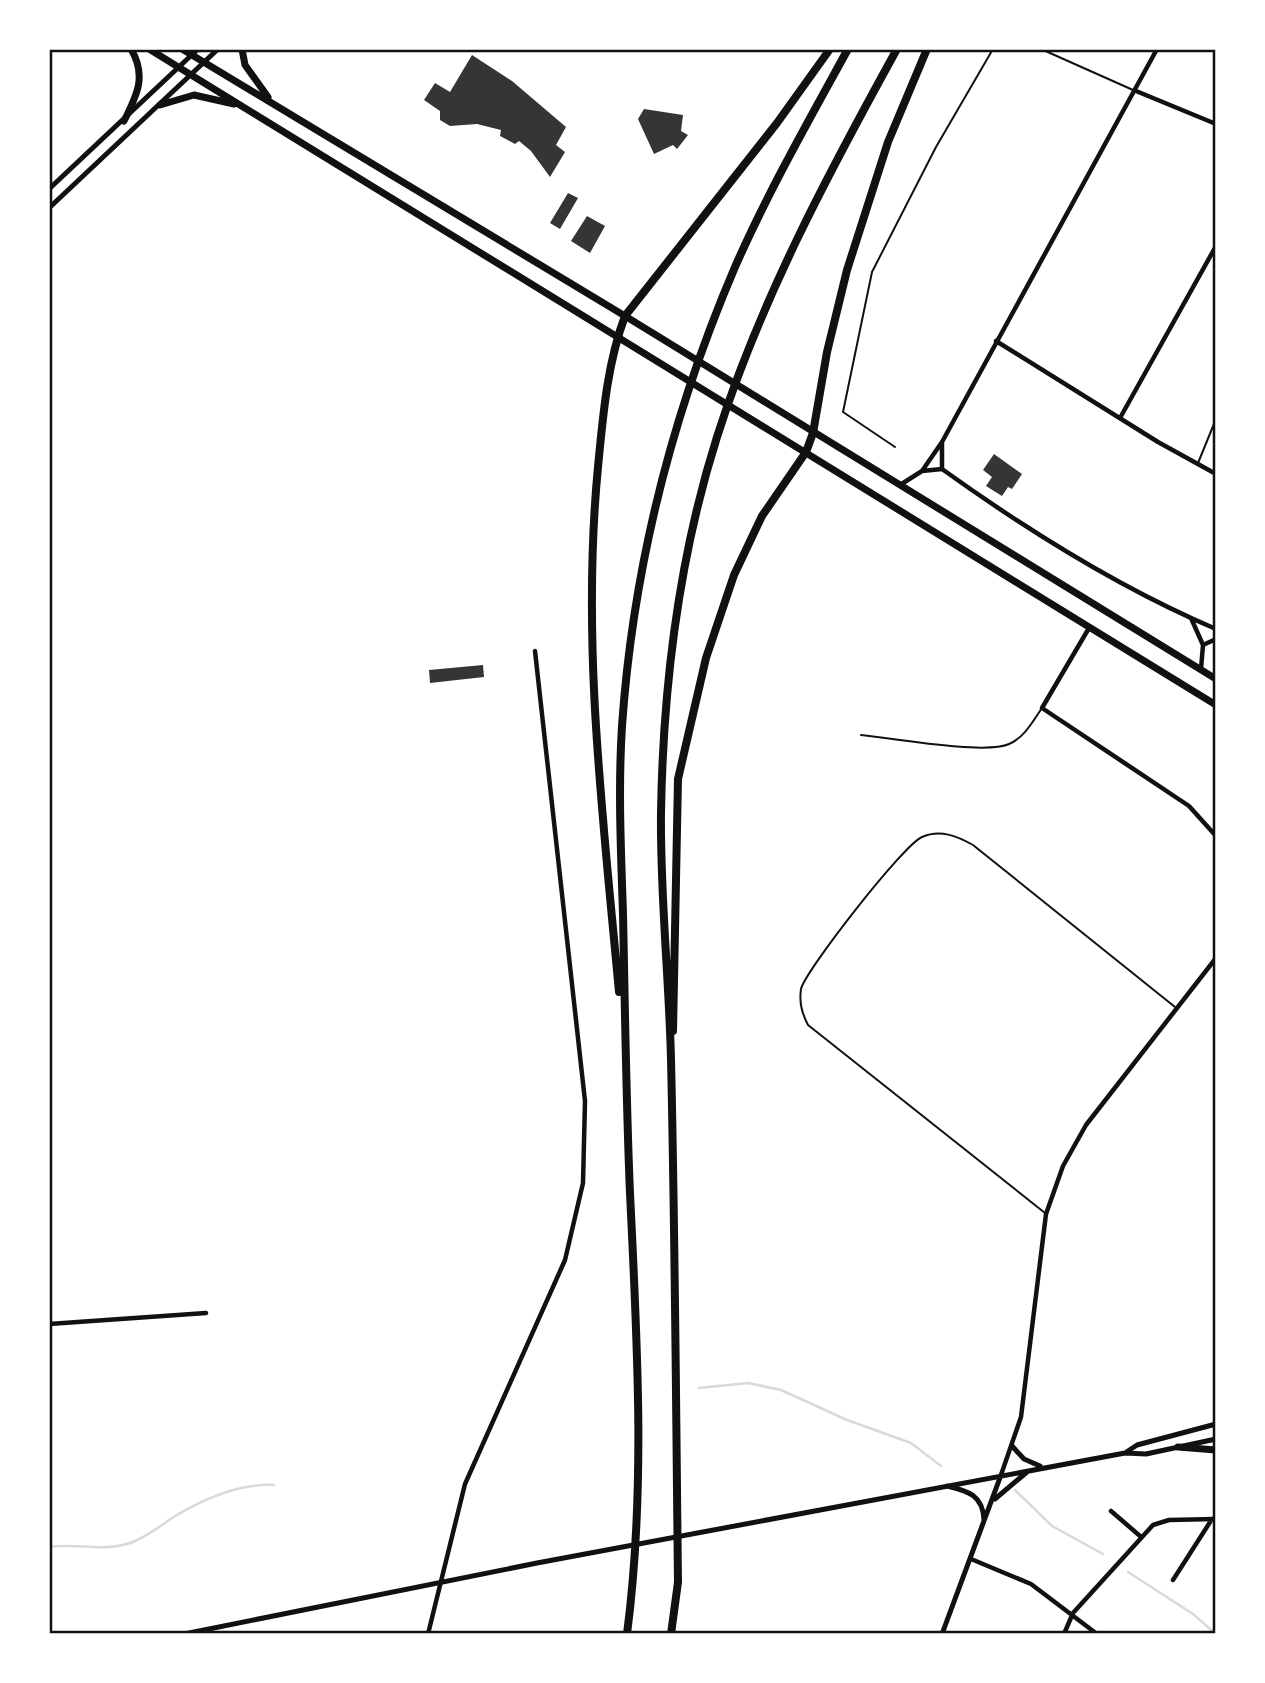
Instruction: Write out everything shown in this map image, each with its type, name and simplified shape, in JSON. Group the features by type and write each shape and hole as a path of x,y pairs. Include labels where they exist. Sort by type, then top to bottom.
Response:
{"highway":[{"path":"623,1037 596,726 590,606 594,512 602,429 617,337 625,316 777,123 830,49"},
{"path":"627,1634 636,1566 638,1504 635,1301 623,1037 620,782 622,723 637,597 651,524 685,399 732,276 848,49"},
{"path":"671,1634 678,1562 671,1044 661,811 669,676 688,552 716,438 762,316 846,141 897,49"},
{"path":"671,1044 676,1018 678,779 698,690 734,575 762,516 806,452 813,433 827,352 847,270 888,142 928,49"}],"main road":[{"path":"124,121 140,88 138,62 131,49"},
{"path":"149,49 1216,705"},
{"path":"182,49 625,316 1216,679"},
{"path":"242,49 245,65 272,102"},
{"path":"160,105 194,95 241,106"},
{"path":"1187,688 1216,710"},
{"path":"1178,1447 1216,1450"}],"street":[{"path":"49,188 124,121 198,49"},
{"path":"49,208 218,49"},
{"path":"900,485 922,471 942,442 1157,49"},
{"path":"1136,91 1216,124"},
{"path":"1120,418 1216,246"},
{"path":"996,341 1216,474"},
{"path":"942,442 942,469"},
{"path":"922,471 942,469 970,491 1110,577 1216,629"},
{"path":"1191,618 1203,645 1200,670"},
{"path":"1089,628 1042,708 1189,806 1216,836"},
{"path":"1203,645 1216,639"},
{"path":"428,1634 473,1462 565,1260 583,1183 585,1101 534,651"},
{"path":"942,1634 992,1503 1023,1405 1046,1213 1063,1166 1086,1125 1216,958"},
{"path":"49,1324 206,1313"},
{"path":"1125,1453 1137,1445 1216,1424"},
{"path":"184,1634 944,1485 1125,1453 1146,1454 1216,1439"},
{"path":"1012,1446 1024,1459 1042,1468"},
{"path":"992,1503 1030,1470"},
{"path":"944,1485 976,1496 982,1507 984,1523"},
{"path":"1111,1511 1140,1536"},
{"path":"1064,1634 1073,1613 1140,1536 1160,1522 1214,1519"},
{"path":"1173,1580 1214,1519"},
{"path":"971,1559 1023,1579 1073,1613 1097,1634"}],"lane":[{"path":"895,447 843,412 872,272 936,148 993,49"},
{"path":"1041,49 1136,91"},
{"path":"1198,465 1216,419"},
{"path":"861,735 984,747 1006,746 1017,740 1042,708"},
{"path":"1046,1213 808,1025 801,1011 801,986 838,933 904,850 921,837 945,833 973,845 1176,1008"}],"building":[{"path":"472,55 512,81 566,127 556,145 565,152 550,177 531,151 519,141 515,144 500,136 501,130 477,124 450,126 440,120 440,111 424,100 435,83 450,92"},
{"path":"644,109 683,115 681,131 688,135 677,149 673,145 654,154 638,119"},
{"path":"568,193 578,198 560,229 550,223"},
{"path":"587,216 605,226 590,253 571,241"},
{"path":"994,454 1022,474 1012,489 1008,487 1002,496 986,486 992,477 983,470"},
{"path":"483,665 484,677 430,683 429,670"}],"waterway":[{"path":"699,1388 748,1383 781,1390 847,1420 911,1443 941,1466"},
{"path":"49,1547 120,1546 146,1535 208,1499 247,1487 274,1485"},
{"path":"1015,1490 1052,1526 1103,1554"},
{"path":"1128,1572 1193,1614 1216,1634"}]}
